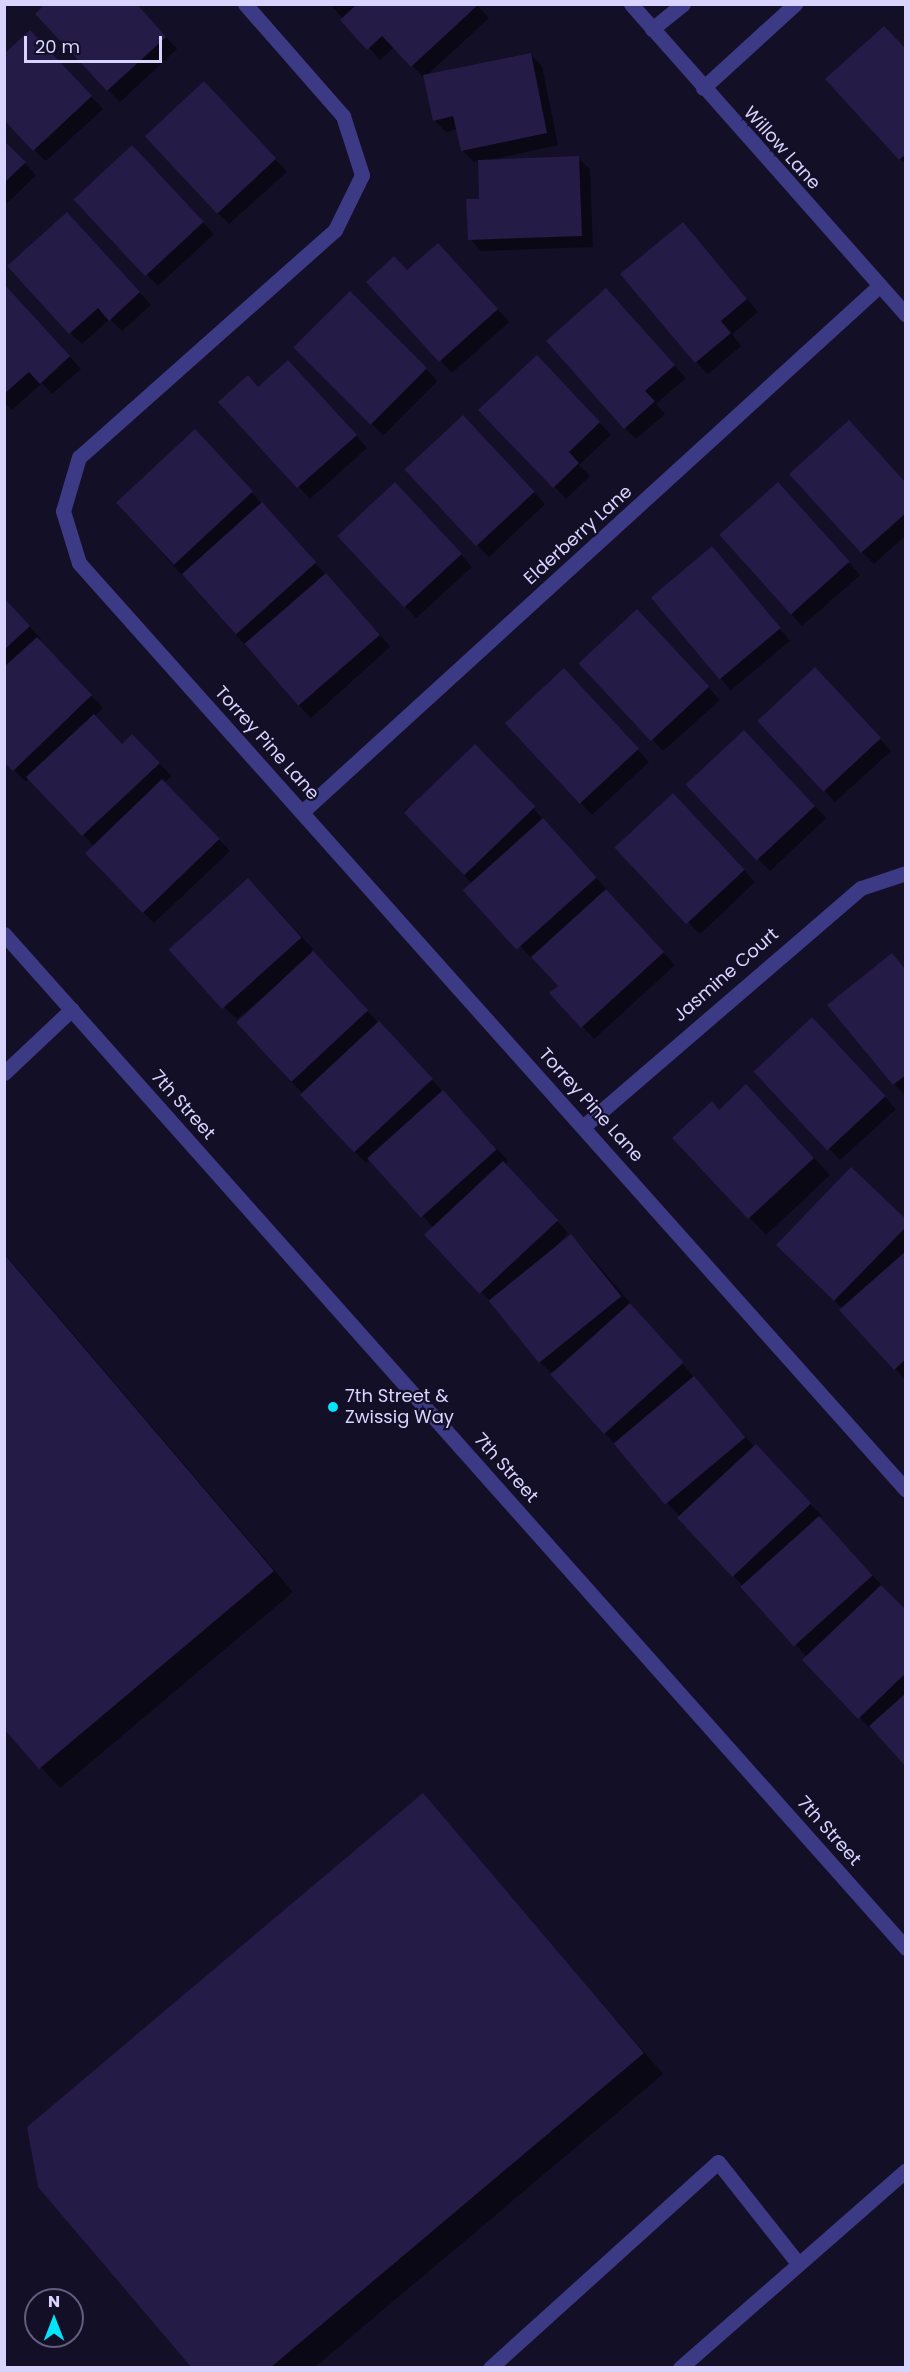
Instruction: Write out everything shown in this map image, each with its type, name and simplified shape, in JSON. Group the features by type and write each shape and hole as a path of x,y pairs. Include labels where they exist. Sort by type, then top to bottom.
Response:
{"street":[{"name":"Torrey Pine Lane","path":"245,4 343,116 362,175 335,230 79,457 63,511 79,563 584,1126 906,1490"},
{"name":"Willow Lane","path":"631,4 878,287 906,315"},
{"path":"652,29 683,4"},
{"path":"703,88 795,4"},
{"name":"Elderberry Lane","path":"302,812 878,287"},
{"name":"Jasmine Court","path":"584,1126 861,888 906,873"},
{"name":"7th Street","path":"4,934 906,1948"},
{"path":"4,1073 72,1009"},
{"path":"500,2364 718,2162 797,2262"},
{"path":"680,2367 797,2262 906,2170"}],"building":[{"path":"45,4 137,4 166,37 107,91 35,14"},
{"path":"357,4 479,4 411,67 382,36 367,50 340,20"},
{"path":"884,26 906,49 906,154 899,160 825,79"},
{"path":"30,30 92,96 33,151 4,120 4,54"},
{"path":"531,53 547,133 461,151 453,116 433,121 423,75"},
{"path":"204,81 276,159 217,214 145,136"},
{"path":"4,141 26,162 4,183"},
{"path":"132,145 204,222 145,276 73,200"},
{"path":"579,156 582,236 468,240 466,199 479,199 478,160"},
{"path":"67,212 140,292 109,321 98,308 69,334 7,266"},
{"path":"683,222 747,299 721,321 731,333 695,363 620,274"},
{"path":"438,243 498,309 439,362 366,282 394,256 407,270"},
{"path":"4,284 70,356 40,384 29,372 4,394"},
{"path":"606,288 675,365 645,391 655,401 624,429 546,341"},
{"path":"350,291 427,368 371,425 293,348"},
{"path":"537,355 600,422 569,452 579,463 553,488 478,410"},
{"path":"288,360 357,435 297,488 218,402 248,375 258,387"},
{"path":"463,415 535,492 476,546 404,470"},
{"path":"849,420 906,483 906,513 861,553 789,474"},
{"path":"195,429 253,491 174,565 116,503"},
{"path":"395,482 462,554 404,608 337,536"},
{"path":"778,482 850,562 791,614 719,535"},
{"path":"262,502 316,562 236,634 182,574"},
{"path":"712,546 781,628 719,679 651,597"},
{"path":"326,573 380,635 298,706 244,644"},
{"path":"4,598 30,626 4,650"},
{"path":"637,609 709,687 651,741 578,664"},
{"path":"37,637 92,695 13,771 4,762 4,667"},
{"path":"815,667 881,738 823,792 757,721"},
{"path":"564,668 639,748 580,804 505,723"},
{"path":"94,714 122,744 132,734 160,763 82,836 26,777"},
{"path":"744,730 815,806 756,861 685,785"},
{"path":"475,744 535,807 464,875 404,813"},
{"path":"162,779 220,839 143,913 85,853"},
{"path":"673,793 745,870 686,924 614,848"},
{"path":"543,818 597,877 516,950 463,890"},
{"path":"248,878 302,937 222,1009 168,950"},
{"path":"606,889 664,952 581,1028 549,993 558,986 531,957"},
{"path":"313,951 368,1010 291,1082 236,1023"},
{"path":"892,953 906,970 906,1075 893,1085 827,1005"},
{"path":"812,1017 886,1096 827,1151 753,1072"},
{"path":"379,1021 433,1079 354,1152 300,1095"},
{"path":"746,1084 814,1158 748,1219 672,1138 712,1101 719,1110"},
{"path":"443,1090 497,1149 421,1218 367,1158"},
{"path":"503,1161 558,1220 479,1294 424,1235"},
{"path":"851,1167 906,1219 906,1227 834,1301 776,1245"},
{"path":"571,1234 621,1296 539,1363 489,1301"},
{"path":"906,1251 906,1359 894,1370 839,1310"},
{"path":"4,1254 274,1571 39,1769 4,1729"},
{"path":"630,1303 684,1362 604,1434 550,1375"},
{"path":"694,1376 745,1437 665,1505 614,1443"},
{"path":"756,1444 811,1503 732,1577 677,1518"},
{"path":"819,1516 873,1575 794,1646 740,1587"},
{"path":"881,1585 906,1610 906,1673 858,1719 802,1660"},
{"path":"906,1693 906,1767 869,1726"},
{"path":"423,1793 644,2053 270,2368 192,2368 38,2187 27,2127"}],"place":[{"name":"7th Street & Zwissig Way","path":"333,1407"}]}
